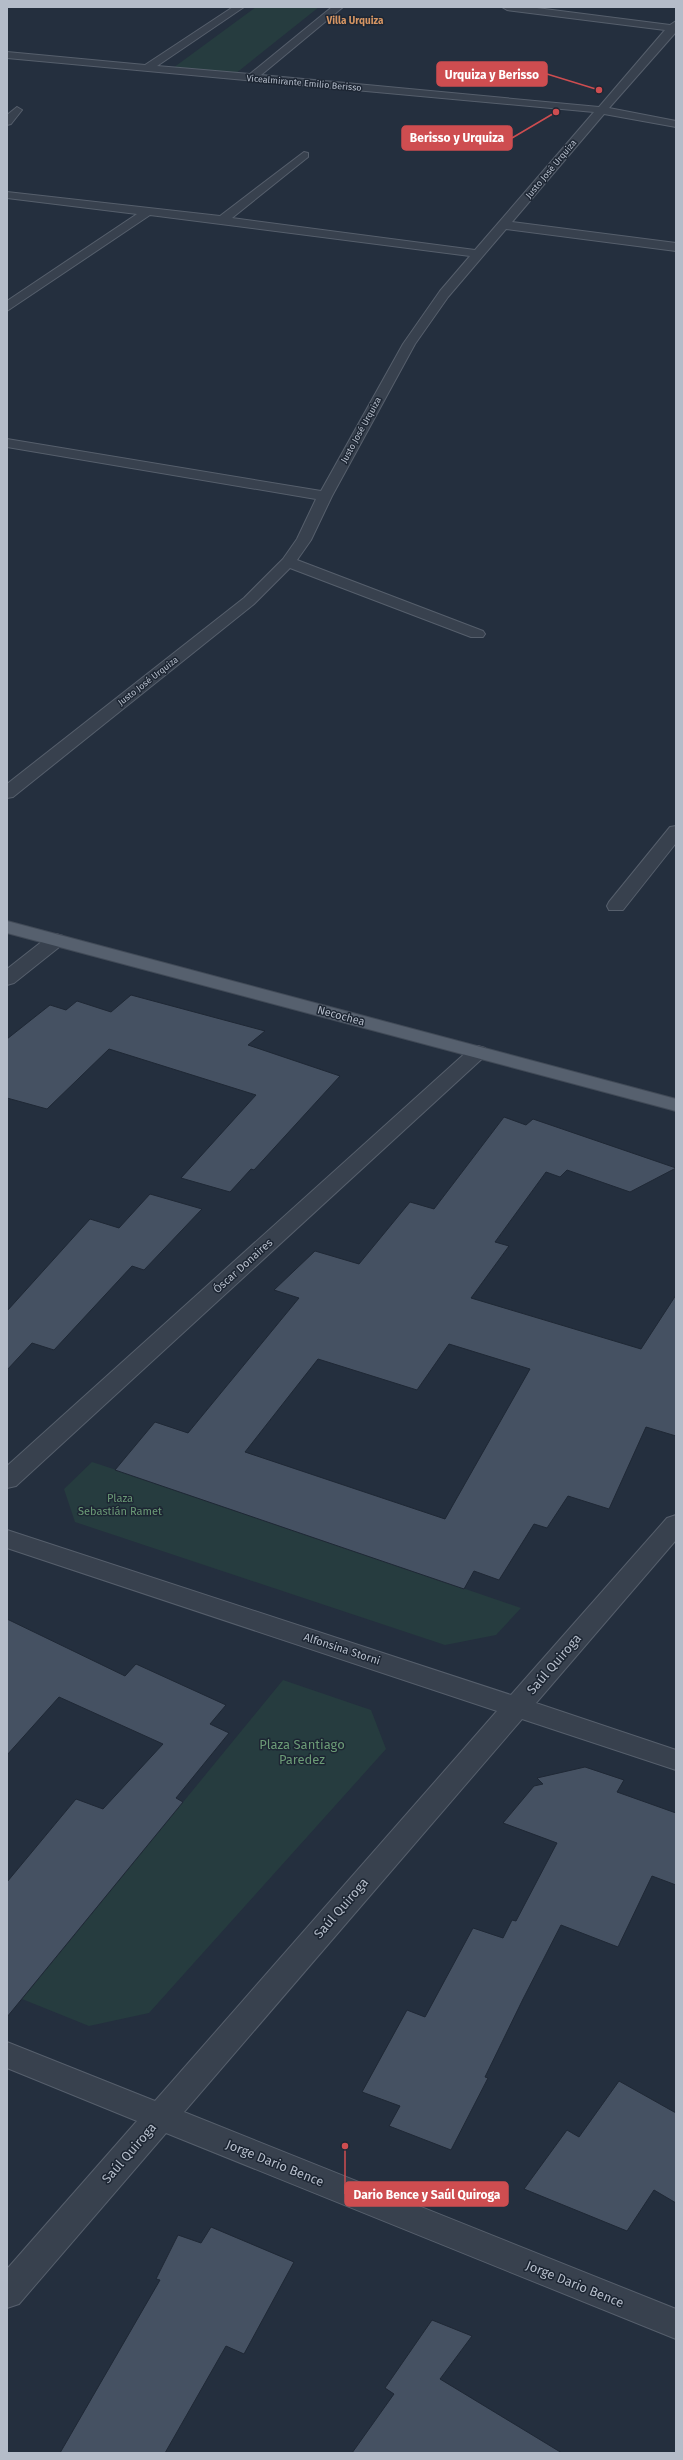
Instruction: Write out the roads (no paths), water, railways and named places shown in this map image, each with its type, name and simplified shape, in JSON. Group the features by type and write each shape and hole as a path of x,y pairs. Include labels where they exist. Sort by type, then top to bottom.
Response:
{"main road":[{"name":"Necochea","path":"7,927 676,1105"}],"street":[{"path":"147,68 239,7"},
{"path":"251,78 338,7"},
{"path":"507,7 674,27"},
{"name":"Justo José Urquiza","path":"7,793 249,601 288,562 304,540 325,496 409,344 444,294 674,27"},
{"name":"Vicealmirante Emilio Berisso","path":"7,56 601,110 676,124"},
{"path":"7,122 17,110"},
{"path":"222,220 304,156"},
{"path":"7,195 222,220 478,254"},
{"path":"7,307 148,211"},
{"path":"505,225 676,247"},
{"path":"7,443 325,496"},
{"path":"288,562 476,634"},
{"path":"616,906 676,831"},
{"path":"7,979 56,940"},
{"name":"Óscar Donaires","path":"7,1480 478,1052"},
{"name":"Saúl Quiroga","path":"7,2293 676,1524"},
{"name":"Alfonsina Storni","path":"7,1539 676,1760"},
{"name":"Jorge Dario Bence","path":"7,2055 676,2324"}],"place":[{"name":"Urquiza y Berisso","path":"599,90"},
{"name":"Berisso y Urquiza","path":"556,112"},
{"name":"Dario Bence y Saúl Quiroga","path":"345,2146"}],"district":[{"name":"Villa Urquiza","path":"355,21"}],"park label":[{"name":"Plaza Sebastián Ramet","path":"120,1504"},
{"name":"Plaza Santiago Paredez","path":"302,1752"}]}
